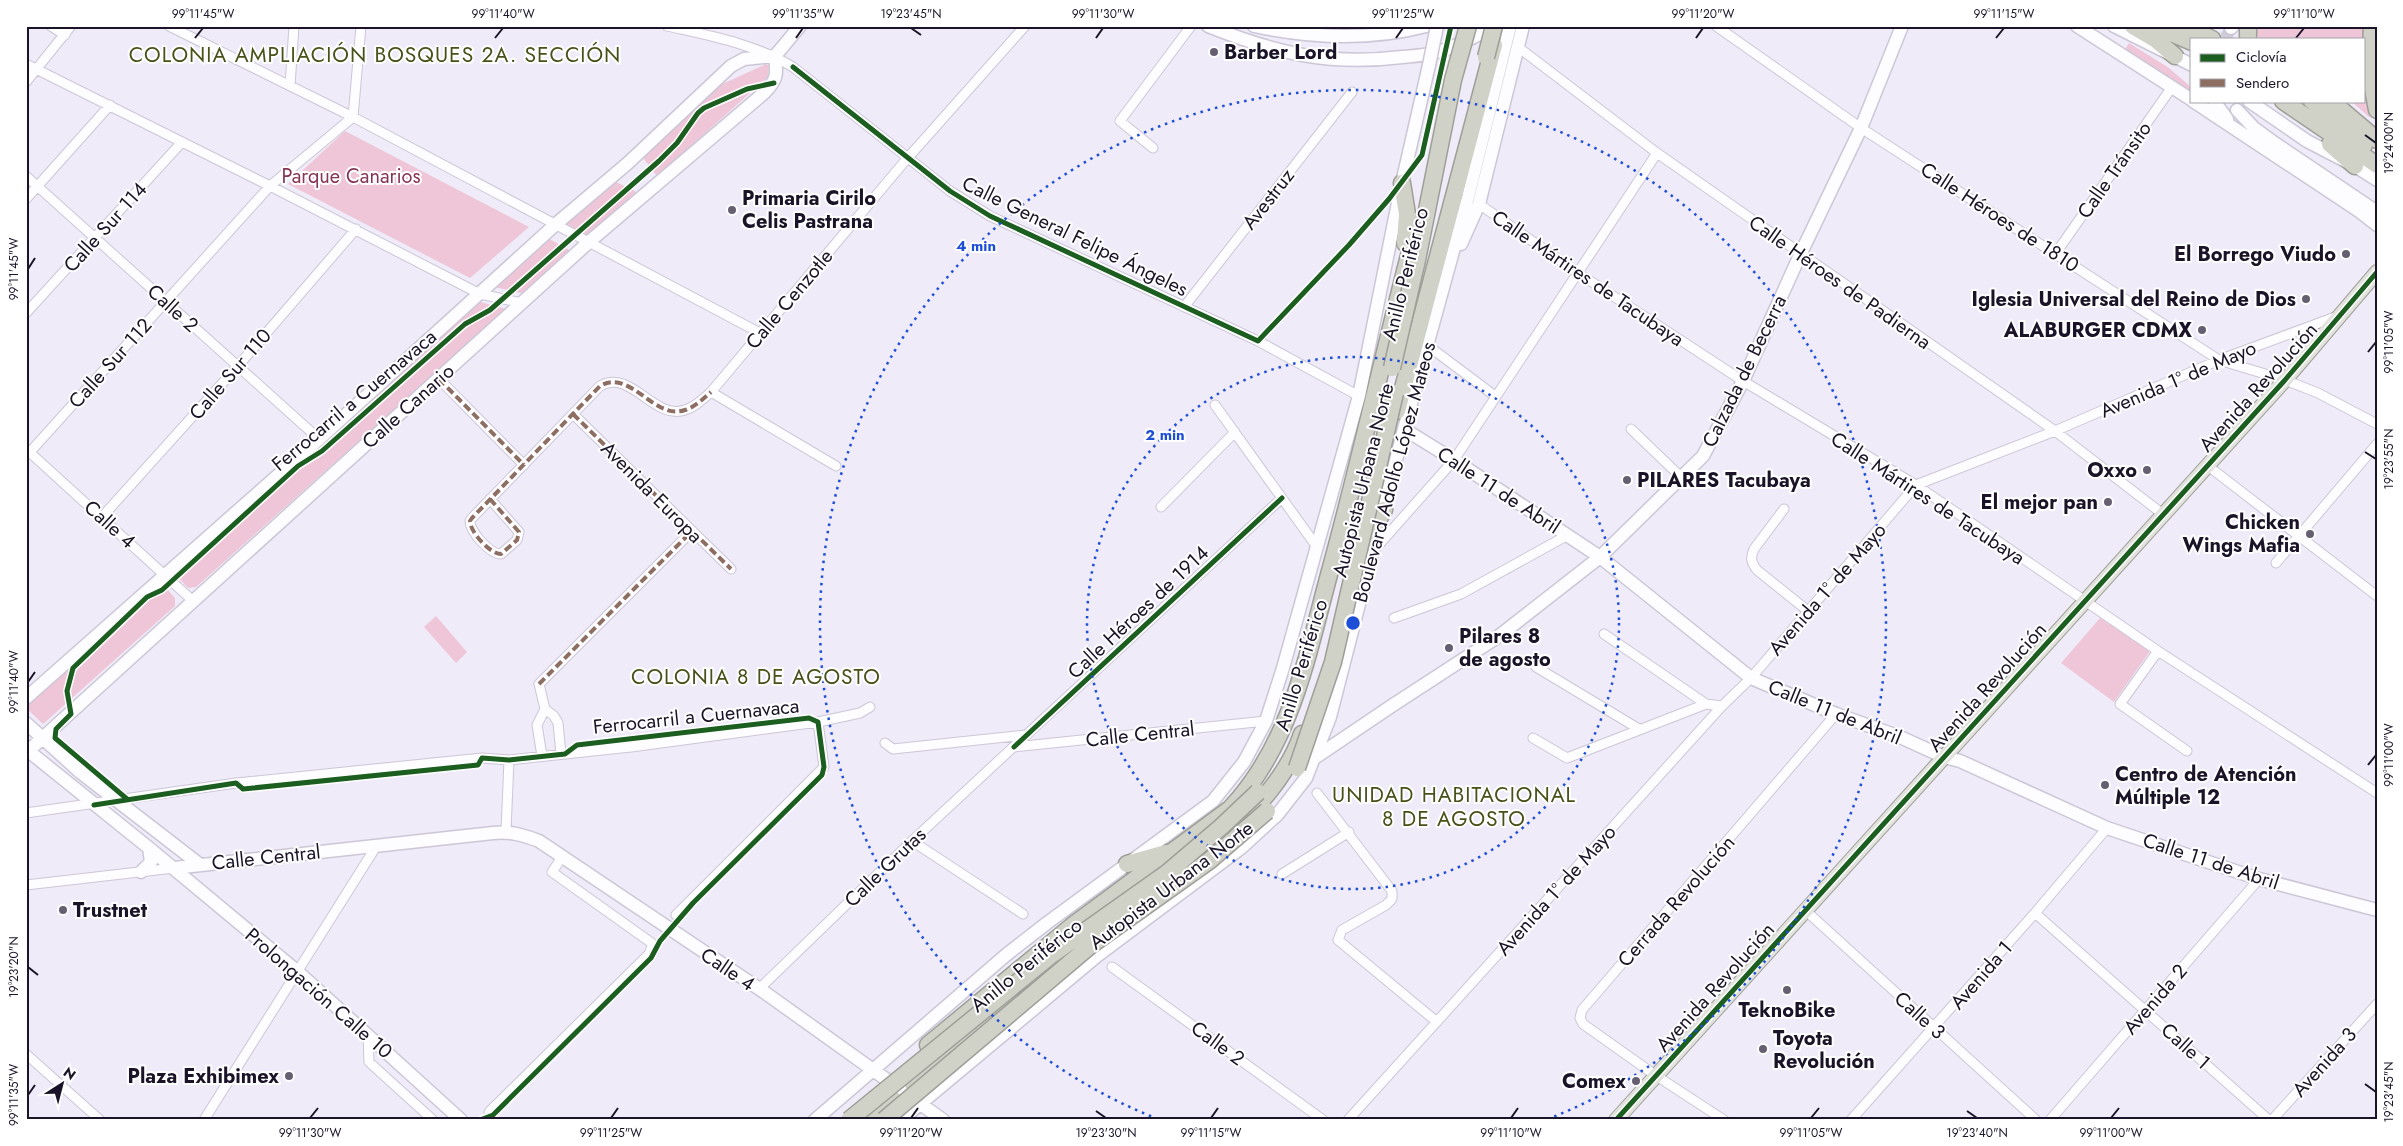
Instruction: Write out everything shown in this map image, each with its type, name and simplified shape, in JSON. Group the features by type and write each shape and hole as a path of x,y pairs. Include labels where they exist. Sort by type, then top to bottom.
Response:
{"highway":[{"name":"Anillo Periférico","path":"840,1120 1072,926 1178,850 1230,809 1250,787 1266,762 1279,737 1298,687 1349,501 1402,280 1469,26"},
{"name":"Autopista Urbana Norte","path":"849,1120 1050,956 1167,873 1222,827 1258,792 1284,749 1319,650 1368,470 1417,260 1454,80 1469,26"},
{"name":"Anillo Periférico","path":"871,1120 1027,988 1081,945 1218,848 1265,798 1298,745 1368,548 1497,26"},
{"name":"Autopista Urbana Norte","path":"884,1120 1091,945 1224,848 1268,811 1297,768 1333,662 1414,315 1497,26"},
{"path":"2133,26 2155,39 2183,60"},
{"path":"2155,26 2190,41"},
{"path":"2184,26 2210,38"},
{"path":"2372,26 2370,78 2377,110"},
{"path":"2279,102 2355,166"},
{"path":"2284,102 2377,165"},
{"path":"2313,102 2377,157"},
{"path":"2332,102 2377,140"},
{"path":"1402,184 1407,214 1402,280"},
{"path":"1368,548 1384,510"},
{"path":"1127,864 1178,850"}],"main road":[{"name":"Avenida Revolución","path":"1616,1120 2286,380 2377,272"}],"street":[{"path":"51,26 65,35"},
{"path":"26,82 65,35 70,26"},
{"path":"169,26 353,118 590,241 760,333"},
{"path":"290,86 294,26"},
{"path":"353,118 362,26"},
{"name":"Calle General Felipe Ángeles","path":"667,26 732,41 775,56 794,67 950,191 990,216 1258,341 1360,396"},
{"path":"775,56 800,26"},
{"name":"Calle Cenzotle","path":"573,414 600,386 609,381 620,382 667,410 677,412 692,407 711,392 909,157 1024,26"},
{"path":"1153,148 1120,122 1148,87 1191,26"},
{"path":"1208,26 1270,49 1315,58 1377,60 1443,51 1497,26"},
{"path":"1254,26 1316,36 1380,34 1426,26"},
{"path":"815,1120 1006,955 1213,801 1244,762 1266,721 1360,396 1402,184 1437,26"},
{"name":"Boulevard Adolfo López Mateos","path":"1384,510 1510,26"},
{"path":"1443,285 1479,204 1523,26"},
{"name":"Calle Héroes de 1810","path":"1716,26 1861,128 2219,360 2286,380 2318,393 2377,424"},
{"name":"Calzada de Becerra","path":"1314,759 1499,636 1600,557 1682,478 1710,444 1743,381 1800,254 1861,128 1902,26"},
{"path":"2077,26 2190,100"},
{"path":"2114,26 2148,45 2183,60"},
{"name":"Calle Héroes de Padierna","path":"1518,47 1657,153 2055,431 2164,515"},
{"name":"Calle Canario","path":"26,698 319,439 556,224 628,163 730,66 744,59 775,56 777,74 774,83 764,93 590,241 27,751"},
{"path":"26,64 356,229 480,294 522,303"},
{"name":"Calle Tránsito","path":"2056,254 2172,87"},
{"name":"Avestruz","path":"1184,307 1352,92"},
{"path":"2194,102 2359,211 2377,225"},
{"path":"2215,102 2233,127"},
{"path":"2250,102 2307,141 2355,166 2377,180"},
{"path":"26,199 110,105"},
{"path":"2237,110 2254,128 2377,212"},
{"name":"Calle Sur 112","path":"28,450 270,186 353,118"},
{"name":"Calle Sur 114","path":"26,312 182,142"},
{"path":"1368,548 1454,460 1657,153"},
{"name":"Calle 2","path":"26,176 319,439"},
{"name":"Calle Mártires de Tacubaya","path":"1479,204 1578,273 1743,381 1916,485 2158,651 2377,793"},
{"name":"Calle Sur 110","path":"102,517 237,367 356,229"},
{"name":"Avenida 1º de Mayo","path":"1348,1120 1722,706 1751,678 1916,485 2055,431 2219,360 2341,315"},
{"path":"1427,345 1496,396"},
{"path":"439,379 524,465"},
{"path":"711,392 836,466"},
{"path":"1215,404 1317,546"},
{"path":"490,500 519,532 517,540 501,554 493,552 470,526 472,518 573,414"},
{"name":"Avenida Europa","path":"573,414 691,532 731,569"},
{"name":"Calle 11 de Abril","path":"1404,429 1600,557 1751,678 1836,714 1900,737 1944,757 1960,761 2107,828 2259,879 2377,910"},
{"path":"1631,430 1682,478"},
{"path":"1161,507 1235,432"},
{"path":"2276,563 2377,444"},
{"name":"Calle 4","path":"28,450 192,600"},
{"path":"2208,466 2377,596"},
{"name":"Calle Héroes de 1914","path":"1014,747 1282,498"},
{"path":"1784,509 1754,549 1751,556 1752,564 1808,611"},
{"path":"561,754 558,724 554,716 545,709 539,684 691,532"},
{"path":"1394,618 1462,594 1568,535"},
{"name":"Boulevard Adolfo López Mateos","path":"901,1120 1097,956 1241,848 1277,815 1306,778 1330,717 1368,548"},
{"path":"1604,634 1706,704 1722,706"},
{"path":"2158,651 2120,704 2187,751"},
{"path":"1536,667 1639,729"},
{"path":"1533,738 1567,758 1706,704"},
{"path":"26,813 94,805 236,783 482,758 509,760 631,748 818,722 860,713 870,707"},
{"path":"542,756 537,725 545,709"},
{"name":"Cerrada Revolución","path":"1655,1075 1583,1024 1580,1018 1582,1010 1836,714"},
{"name":"Calle Central","path":"1014,747 1266,721"},
{"name":"Ferrocarril a Cuernavaca","path":"676,915 824,767 818,722"},
{"path":"26,723 80,772 199,864"},
{"path":"885,743 894,749 1026,735"},
{"name":"Calle Grutas","path":"759,989 912,841 1014,747"},
{"name":"Prolongación Calle 10","path":"27,751 174,868 298,972 461,1120"},
{"path":"506,832 509,760"},
{"path":"1317,793 1349,832 1392,891 1392,899 1386,905 1342,930 1338,940 1436,1022"},
{"name":"Avenida 1","path":"1850,1120 1934,1028 2107,828"},
{"name":"Calle 4","path":"506,832 524,835 539,841 759,989 943,1120"},
{"name":"Calle Central","path":"26,886 199,864 506,832"},
{"path":"1282,874 1349,832"},
{"path":"912,841 1023,914"},
{"path":"204,1120 377,845"},
{"path":"140,872 150,862 149,848"},
{"path":"489,1112 649,954 653,944 552,872 562,857"},
{"name":"Avenida 2","path":"2050,1120 2259,879"},
{"name":"Calle 3","path":"1805,910 2036,1120"},
{"name":"Calle 1","path":"2035,913 2270,1120"},
{"name":"Calle 2","path":"1112,967 1323,1120"},
{"name":"Avenida 3","path":"2270,1120 2377,1004"},
{"path":"368,1034 369,1062 433,1120"},
{"path":"26,1054 100,1120"},
{"path":"1655,1075 1724,1120"}],"green space":[{"path":"2256,26 2367,26 2366,38 2258,38"},
{"path":"2129,43 2169,68 2190,86 2190,94 2124,51"},
{"path":"766,64 769,66 768,77 657,176 641,155 718,86"},
{"path":"2366,95 2370,118 2352,102 2366,102"},
{"name":"Parque Canarios","path":"345,131 529,227 470,278 288,184"},
{"path":"614,181 635,191 635,194 592,234 587,235 566,224"},
{"path":"546,237 571,251 525,294 494,287"},
{"path":"477,301 506,309 196,587 188,588 176,575 176,571"},
{"path":"161,586 166,588 175,598 175,606 43,724 26,708 26,701"},
{"path":"436,616 467,652 456,663 424,627"},
{"path":"2100,618 2150,651 2114,702 2061,663"}],"tunnel":[{"path":"2226,38 2231,28"}],"marked path":[{"path":"439,379 524,465"},
{"path":"490,499 519,532 517,540 501,554 481,542 473,531 470,521 472,518 600,386 611,382 622,384 663,408 674,411 692,407 711,392"},
{"path":"573,414 731,569"},
{"path":"539,684 691,532"}],"cycle path":[{"path":"793,67 950,191 990,216 1258,341 1349,245 1389,199 1422,155 1451,26"},
{"path":"127,799 55,738 56,729 71,714 67,691 73,668 147,597 162,590 298,466 322,451 465,324 490,310 659,161 677,143 698,113 704,108 747,89 774,83"},
{"path":"1616,1120 2285,380 2377,272"},
{"path":"1014,747 1282,498"},
{"path":"94,805 236,783 243,789 478,765 482,758 509,760 565,754 577,745 809,718 818,722 824,767 822,775 693,903 660,941 651,958 493,1115 480,1120"}],"place":[{"name":"Barber Lord","path":"1214,52"},
{"name":"Primaria Cirilo Celis Pastrana","path":"732,210"},
{"name":"El Borrego Viudo","path":"2346,254"},
{"name":"Iglesia Universal del Reino de Dios","path":"2306,299"},
{"name":"ALABURGER CDMX","path":"2202,330"},
{"name":"Oxxo","path":"2147,470"},
{"name":"PILARES Tacubaya","path":"1627,480"},
{"name":"El mejor pan","path":"2108,502"},
{"name":"Chicken Wings Mafia","path":"2310,534"},
{"name":"Pilares 8 de agosto","path":"1449,648"},
{"name":"Centro de Atención Múltiple 12","path":"2105,785"},
{"name":"Trustnet","path":"63,910"},
{"name":"TeknoBike","path":"1787,990"},
{"name":"Toyota Revolución","path":"1763,1049"},
{"name":"Plaza Exhibimex","path":"289,1076"},
{"name":"Comex","path":"1636,1081"}],"district":[{"name":"COLONIA AMPLIACIÓN BOSQUES 2A. SECCIÓN","path":"375,55"},
{"name":"COLONIA 8 DE AGOSTO","path":"756,677"},
{"name":"UNIDAD HABITACIONAL 8 DE AGOSTO","path":"1454,807"}]}
